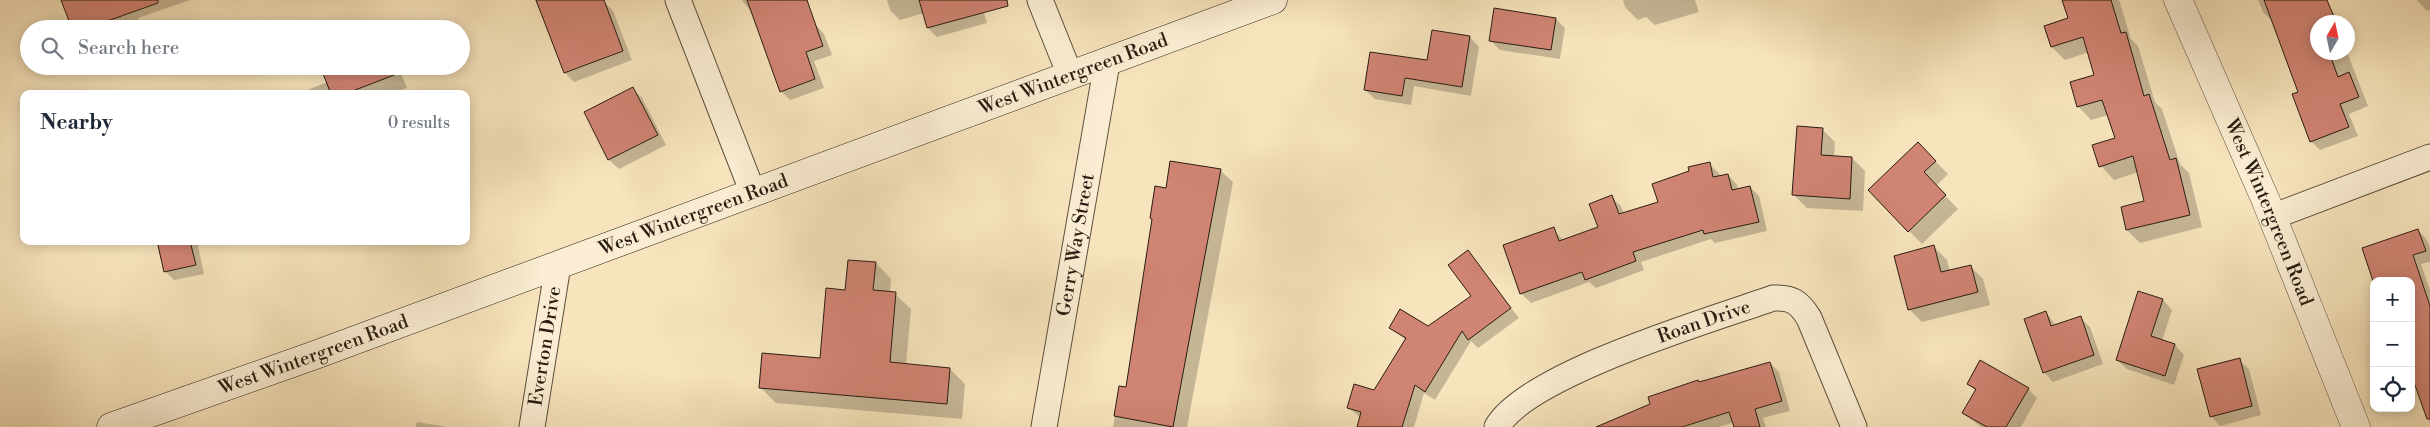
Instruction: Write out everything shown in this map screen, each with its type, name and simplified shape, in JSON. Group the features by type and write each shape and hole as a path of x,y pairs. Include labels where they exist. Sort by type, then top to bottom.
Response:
{"main road":[{"name":"West Wintergreen Road","path":"112,427 315,355 1273,0"},
{"name":"West Wintergreen Road","path":"2178,0 2272,217 2354,426"}],"street":[{"path":"678,0 753,192"},
{"path":"1040,0 1070,75"},
{"name":"Gerry Way Street","path":"1044,427 1107,63"},
{"path":"2272,217 2430,157"},
{"name":"Everton Drive","path":"532,427 558,265"},
{"name":"Roan Drive","path":"1497,427 1502,418 1526,397 1552,382 1630,349 1773,298 1788,297 1801,305 1809,318 1854,427"}],"building":[{"path":"61,0 158,0 158,3 110,20 69,20"},
{"path":"536,0 604,0 623,51 564,73"},
{"path":"747,0 807,0 823,46 806,52 815,79 780,92"},
{"path":"919,0 1007,0 1008,6 927,28"},
{"path":"2062,0 2111,0 2121,33 2126,32 2144,96 2149,94 2170,160 2176,158 2190,215 2126,230 2121,207 2144,201 2133,156 2099,167 2092,145 2115,138 2102,100 2077,107 2070,82 2094,75 2083,37 2051,47 2044,26 2068,18"},
{"path":"2264,0 2327,0 2333,15 2310,15 2310,60 2332,60 2338,77 2349,72 2359,97 2340,104 2349,127 2310,142 2292,94 2298,92"},
{"path":"1494,8 1556,18 1551,50 1489,41"},
{"path":"1432,30 1470,36 1462,87 1405,78 1402,96 1364,90 1370,52 1427,60"},
{"path":"324,75 394,75 355,90 329,90"},
{"path":"633,87 658,135 608,160 584,112"},
{"path":"1797,126 1823,128 1821,155 1852,157 1850,199 1792,195"},
{"path":"1918,142 1936,161 1924,172 1946,195 1908,232 1868,190"},
{"path":"1170,161 1221,169 1173,427 1114,416 1119,386 1126,387 1152,219 1150,218 1155,186 1166,188"},
{"path":"1710,162 1713,177 1728,174 1732,190 1750,186 1759,222 1704,234 1703,230 1633,252 1636,261 1585,280 1582,272 1520,294 1503,245 1554,227 1559,241 1598,227 1589,204 1612,195 1619,214 1658,202 1652,184 1689,171 1688,167"},
{"path":"2418,229 2426,251 2413,255 2430,306 2430,419 2427,419 2415,385 2415,277 2372,277 2362,248"},
{"path":"158,245 191,245 196,265 164,272"},
{"path":"1934,245 1941,272 1971,265 1978,292 1908,310 1894,256"},
{"path":"1468,250 1511,308 1468,340 1462,331 1425,392 1415,385 1402,427 1357,427 1361,412 1347,408 1354,384 1374,390 1406,338 1389,328 1400,309 1428,326 1471,296 1448,265"},
{"path":"848,260 876,262 873,290 896,292 890,362 950,368 947,404 759,388 762,353 820,358 826,288 845,290"},
{"path":"2138,291 2163,299 2151,336 2175,344 2165,376 2116,360"},
{"path":"2046,311 2051,326 2081,316 2094,355 2043,373 2024,319"},
{"path":"2240,358 2252,406 2210,417 2197,369"},
{"path":"1980,360 2029,388 2006,427 1987,427 1962,413 1976,389 1967,384"},
{"path":"1770,362 1782,401 1755,409 1760,427 1734,427 1729,412 1682,427 1596,427 1650,404 1648,397 1698,380 1699,382"}]}
